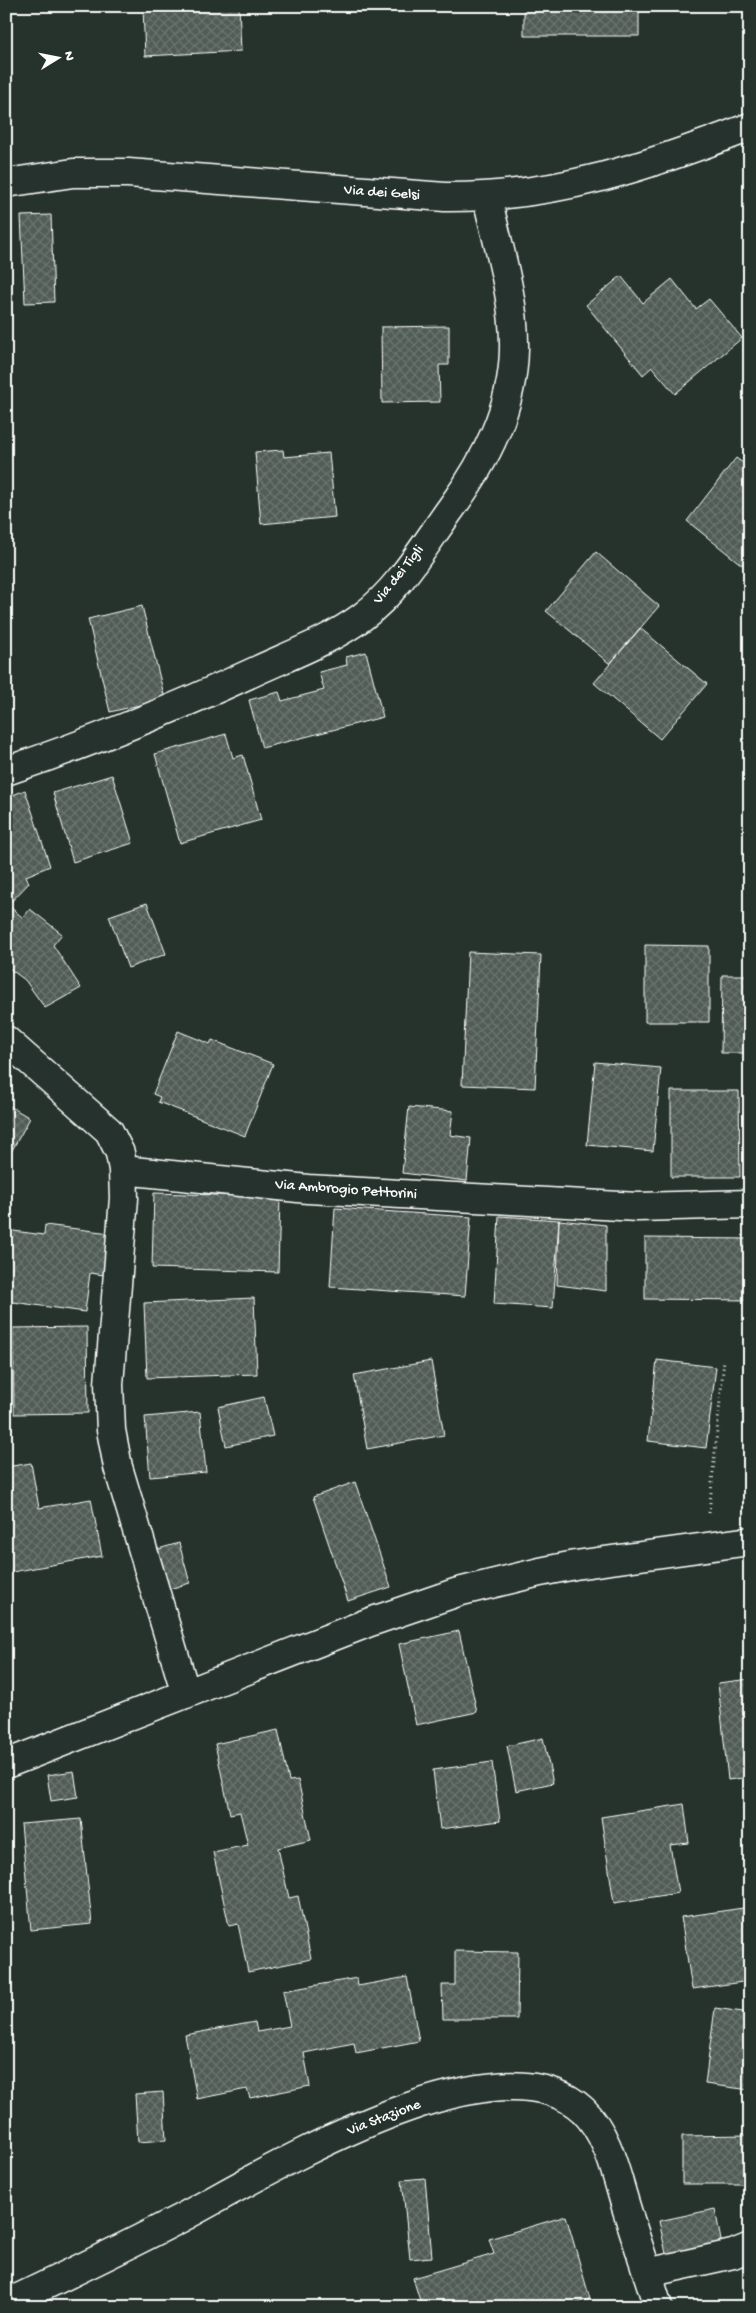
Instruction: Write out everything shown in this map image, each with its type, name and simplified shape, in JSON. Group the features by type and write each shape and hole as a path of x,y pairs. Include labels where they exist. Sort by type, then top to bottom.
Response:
{"street":[{"name":"Via dei Gelsi","path":"6,184 73,173 121,173 446,197 487,197 538,192 602,178 685,151 750,127"},
{"name":"Via dei Tigli","path":"6,771 96,740 165,712 318,642 362,617 395,585 476,471 497,430 510,388 514,349 511,304 487,197"},
{"path":"6,1040 109,1132 120,1153 124,1198 110,1368 109,1407 111,1430 118,1467 186,1694"},
{"name":"Via Ambrogio Pettorini","path":"123,1170 308,1189 638,1207 750,1204"},
{"path":"6,1764 370,1622 458,1592 540,1572 614,1559 750,1541"},
{"name":"Via Stazione","path":"6,2304 158,2229 358,2126 426,2102 495,2086 532,2087 553,2092 576,2105 589,2118 608,2150 658,2307"},
{"path":"648,2273 733,2254 750,2247"}],"path":[{"path":"705,1548 724,1360"}],"building":[{"path":"239,6 241,51 145,56 143,8"},
{"path":"524,6 639,6 639,36 524,36"},
{"path":"51,215 54,302 25,303 21,216"},
{"path":"621,276 643,303 672,279 696,309 709,299 742,338 675,394 652,367 643,375 586,305"},
{"path":"449,326 449,365 439,365 440,402 382,403 381,327"},
{"path":"283,450 284,457 329,453 335,517 261,524 255,452"},
{"path":"736,458 750,468 750,555 742,565 687,521"},
{"path":"596,552 659,606 610,664 546,611"},
{"path":"142,606 165,699 110,712 88,619"},
{"path":"640,628 707,684 660,739 594,683"},
{"path":"366,652 383,717 262,748 249,700 279,692 282,701 324,690 319,672 347,665 346,657"},
{"path":"226,734 233,758 243,755 261,820 180,843 155,754"},
{"path":"112,775 133,843 73,862 53,793"},
{"path":"25,790 50,866 26,876 29,883 8,905 23,918 30,909 62,934 53,945 81,988 45,1008 25,980 6,966 6,798"},
{"path":"147,903 166,954 128,968 109,916"},
{"path":"645,945 709,946 709,1022 645,1022"},
{"path":"468,952 541,955 535,1088 462,1085"},
{"path":"722,975 750,975 750,1053 721,1053"},
{"path":"178,1031 210,1044 212,1040 273,1064 245,1136 158,1102 160,1097 153,1094"},
{"path":"595,1062 661,1068 653,1151 587,1145"},
{"path":"671,1091 739,1091 740,1177 671,1177"},
{"path":"6,1104 30,1118 6,1161"},
{"path":"409,1107 453,1111 450,1135 471,1138 467,1181 402,1173"},
{"path":"154,1193 280,1197 278,1272 152,1268"},
{"path":"335,1208 471,1217 465,1296 330,1287"},
{"path":"499,1216 559,1220 553,1308 494,1304"},
{"path":"559,1220 606,1225 606,1291 557,1285"},
{"path":"45,1225 110,1233 104,1275 90,1273 85,1312 6,1301 6,1230 44,1235"},
{"path":"645,1238 750,1239 750,1300 645,1299"},
{"path":"254,1298 257,1374 147,1378 144,1303"},
{"path":"87,1327 88,1413 14,1414 13,1328"},
{"path":"657,1360 716,1367 706,1448 648,1441"},
{"path":"431,1361 444,1435 367,1449 354,1375"},
{"path":"264,1397 273,1436 226,1446 218,1407"},
{"path":"200,1412 206,1472 150,1477 145,1417"},
{"path":"31,1463 39,1508 91,1499 102,1556 6,1573 6,1467"},
{"path":"355,1482 391,1587 348,1601 313,1497"},
{"path":"179,1543 190,1583 166,1590 155,1550"},
{"path":"459,1631 477,1712 416,1725 399,1644"},
{"path":"750,1679 750,1777 728,1780 718,1683"},
{"path":"278,1730 289,1781 298,1780 311,1840 278,1848 289,1898 298,1896 311,1959 248,1972 238,1924 229,1926 213,1852 248,1845 240,1812 230,1814 215,1744"},
{"path":"543,1738 553,1783 516,1791 507,1746"},
{"path":"492,1762 500,1821 440,1829 433,1770"},
{"path":"74,1771 78,1797 51,1801 47,1775"},
{"path":"684,1804 689,1843 670,1845 678,1893 614,1903 601,1817"},
{"path":"81,1819 92,1924 31,1930 21,1824"},
{"path":"750,1907 750,1981 692,1989 681,1917"},
{"path":"455,1951 518,1952 517,2019 443,2019 442,1985 455,1985"},
{"path":"407,1977 419,2041 356,2053 354,2043 304,2053 310,2086 250,2098 247,2089 197,2099 185,2035 255,2022 257,2032 290,2026 283,1991 357,1978 358,1986"},
{"path":"715,2008 750,2013 750,2090 705,2084"},
{"path":"163,2092 166,2140 138,2142 135,2094"},
{"path":"750,2135 750,2184 682,2184 682,2136"},
{"path":"425,2178 432,2257 410,2259 402,2180"},
{"path":"715,2209 723,2251 668,2263 659,2221"},
{"path":"566,2216 590,2299 565,2307 422,2307 413,2278 494,2254 489,2239"}]}
